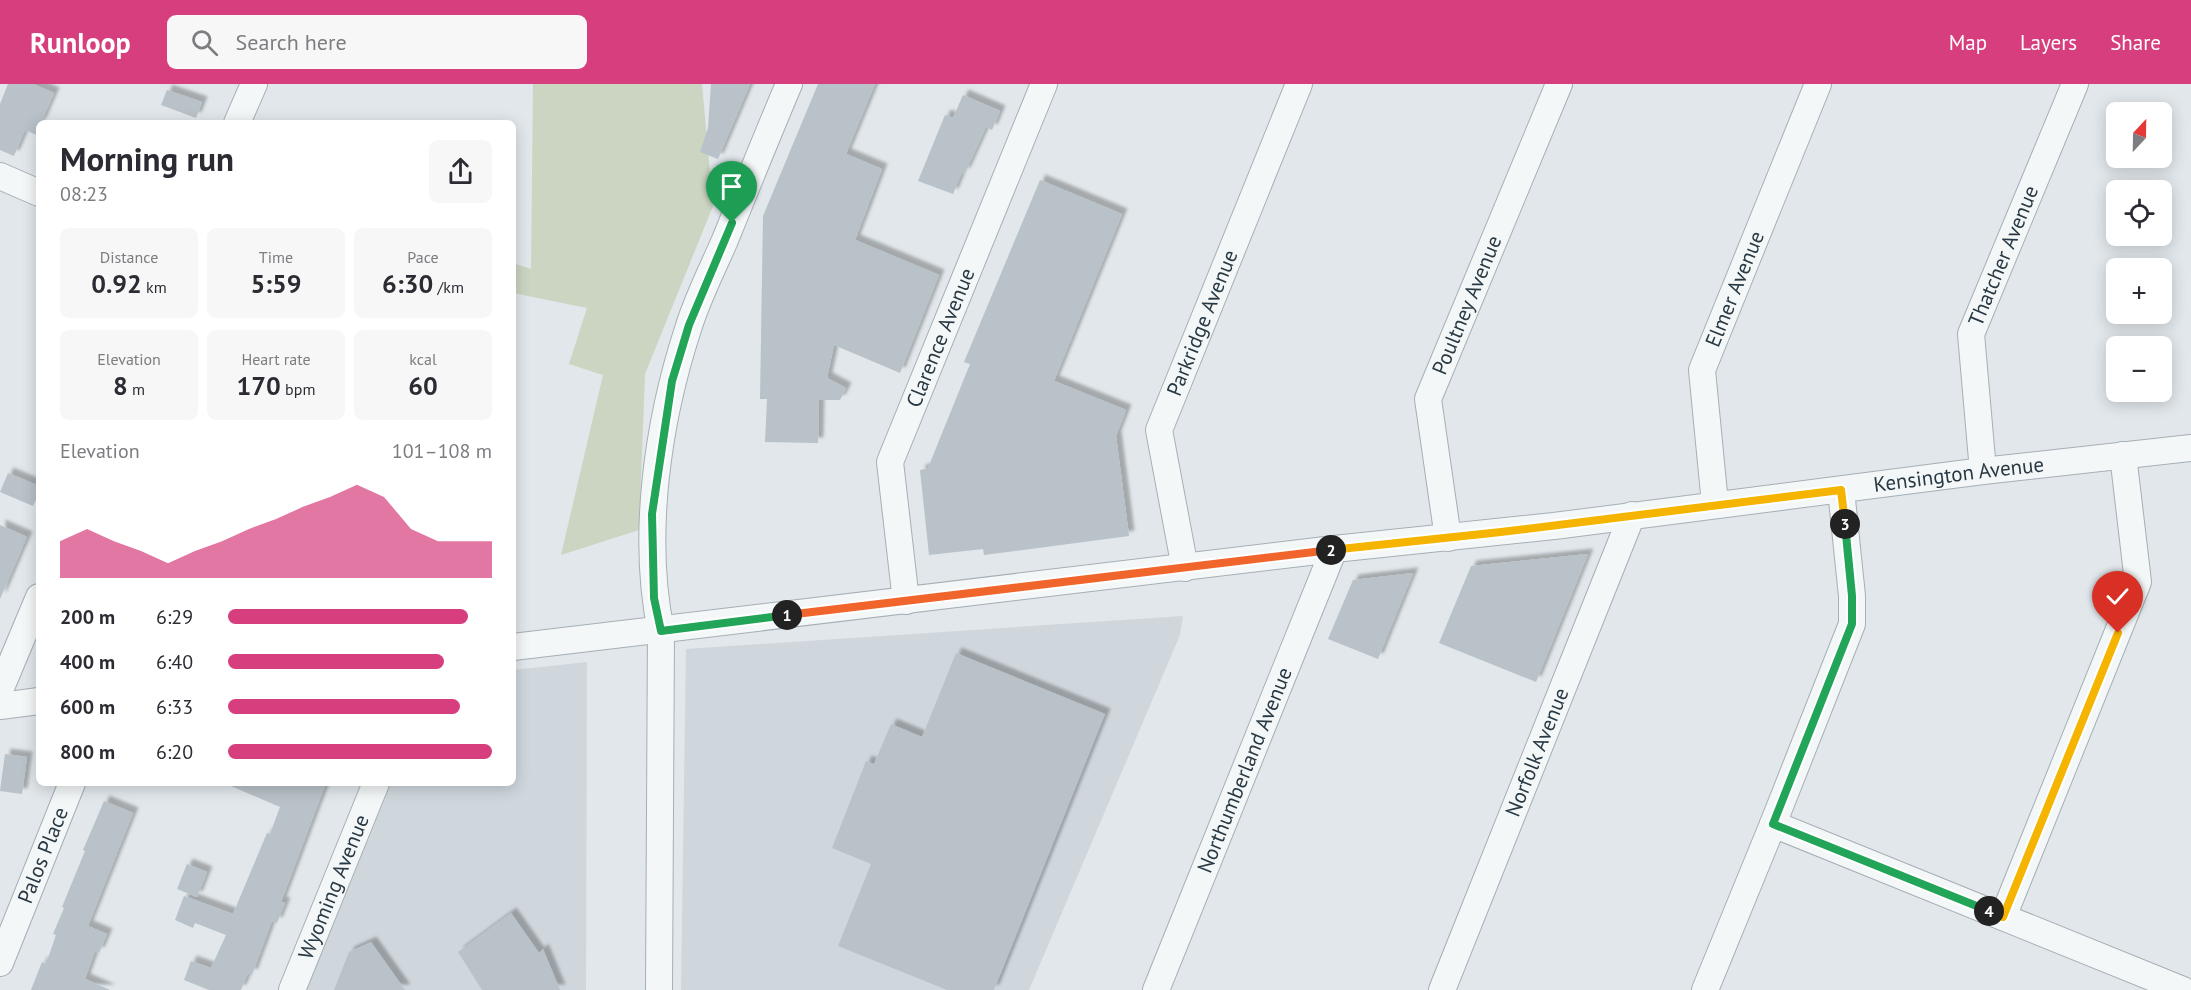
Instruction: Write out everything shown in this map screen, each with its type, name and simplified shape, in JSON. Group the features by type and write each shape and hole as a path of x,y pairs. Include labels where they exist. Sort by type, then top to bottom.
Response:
{"street":[{"path":"238,120 254,84"},
{"path":"659,990 661,631 654,598 652,514 672,381 689,325 789,84"},
{"name":"Clarence Avenue","path":"906,601 890,462 1044,84"},
{"name":"Parkridge Avenue","path":"1185,568 1159,430 1299,84"},
{"name":"Poultney Avenue","path":"1448,538 1428,399 1559,84"},
{"name":"Elmer Avenue","path":"1715,504 1702,370 1734,286 1818,84"},
{"name":"Thatcher Avenue","path":"1983,471 1971,334 2075,84"},
{"path":"0,176 36,192"},
{"name":"Kensington Avenue","path":"516,647 1334,549 1448,538 1983,471 2191,448"},
{"path":"2003,917 2138,582 2123,455"},
{"path":"1705,990 1852,624 1852,596 1841,490"},
{"name":"Norfolk Avenue","path":"1442,990 1632,515"},
{"name":"Northumberland Avenue","path":"1156,990 1334,549"},
{"path":"0,690 36,604"},
{"path":"0,706 36,701"},
{"name":"Palos Place","path":"0,963 71,786"},
{"name":"Wyoming Avenue","path":"292,990 375,786"},
{"path":"1773,824 2183,990"}],"shaded area":[{"path":"1183,616 1180,635 1029,990 681,990 686,649"},
{"path":"587,662 586,990 306,990 390,786 516,786 516,670"}],"green space":[{"path":"533,84 702,84 713,206 645,374 639,530 561,555 603,375 569,364 587,308 516,294 516,264 531,269"}],"building":[{"path":"8,84 33,84 54,93 42,120 36,120 36,135 25,130 14,156 0,150 0,104"},
{"path":"711,84 750,84 718,159 700,152 708,128"},
{"path":"818,84 875,84 846,154 882,169 855,240 939,275 900,373 834,345 827,378 846,388 840,400 819,400 818,443 765,442 767,399 760,399 763,216"},
{"path":"167,90 202,102 196,118 161,105"},
{"path":"963,95 1000,111 992,130 986,127 953,194 918,181 945,115 953,118"},
{"path":"1040,180 1122,214 1054,381 1126,410 1116,436 1129,536 984,555 983,549 929,555 920,470 928,468 970,364 964,362"},
{"path":"8,473 36,485 36,499 33,506 0,492"},
{"path":"0,525 27,537 0,599"},
{"path":"1588,554 1536,682 1439,643 1471,566"},
{"path":"1413,573 1378,659 1328,639 1353,580"},
{"path":"956,653 1105,714 994,990 947,990 838,946 871,864 832,848 866,761 874,764 891,724 922,737"},
{"path":"5,754 27,757 22,794 0,791"},
{"path":"231,786 325,786 281,902 285,903 277,923 272,921 252,975 248,973 241,990 209,990 184,980 191,961 211,968 226,935 195,923 193,928 175,920 184,896 233,914 280,807"},
{"path":"104,801 133,813 88,926 107,934 99,953 95,951 85,979 110,990 31,990 42,962 46,964 56,935 53,934 64,908 62,907"},
{"path":"187,864 207,872 197,897 177,889"},
{"path":"511,913 539,953 543,949 560,990 482,990 458,952"},
{"path":"371,942 405,990 334,990 349,952"}],"route":[{"path":"732,223 689,325 672,381 663,432 652,514 654,598 661,631 1841,490 1852,596 1852,624 1773,824 2003,917 2118,633"}]}
